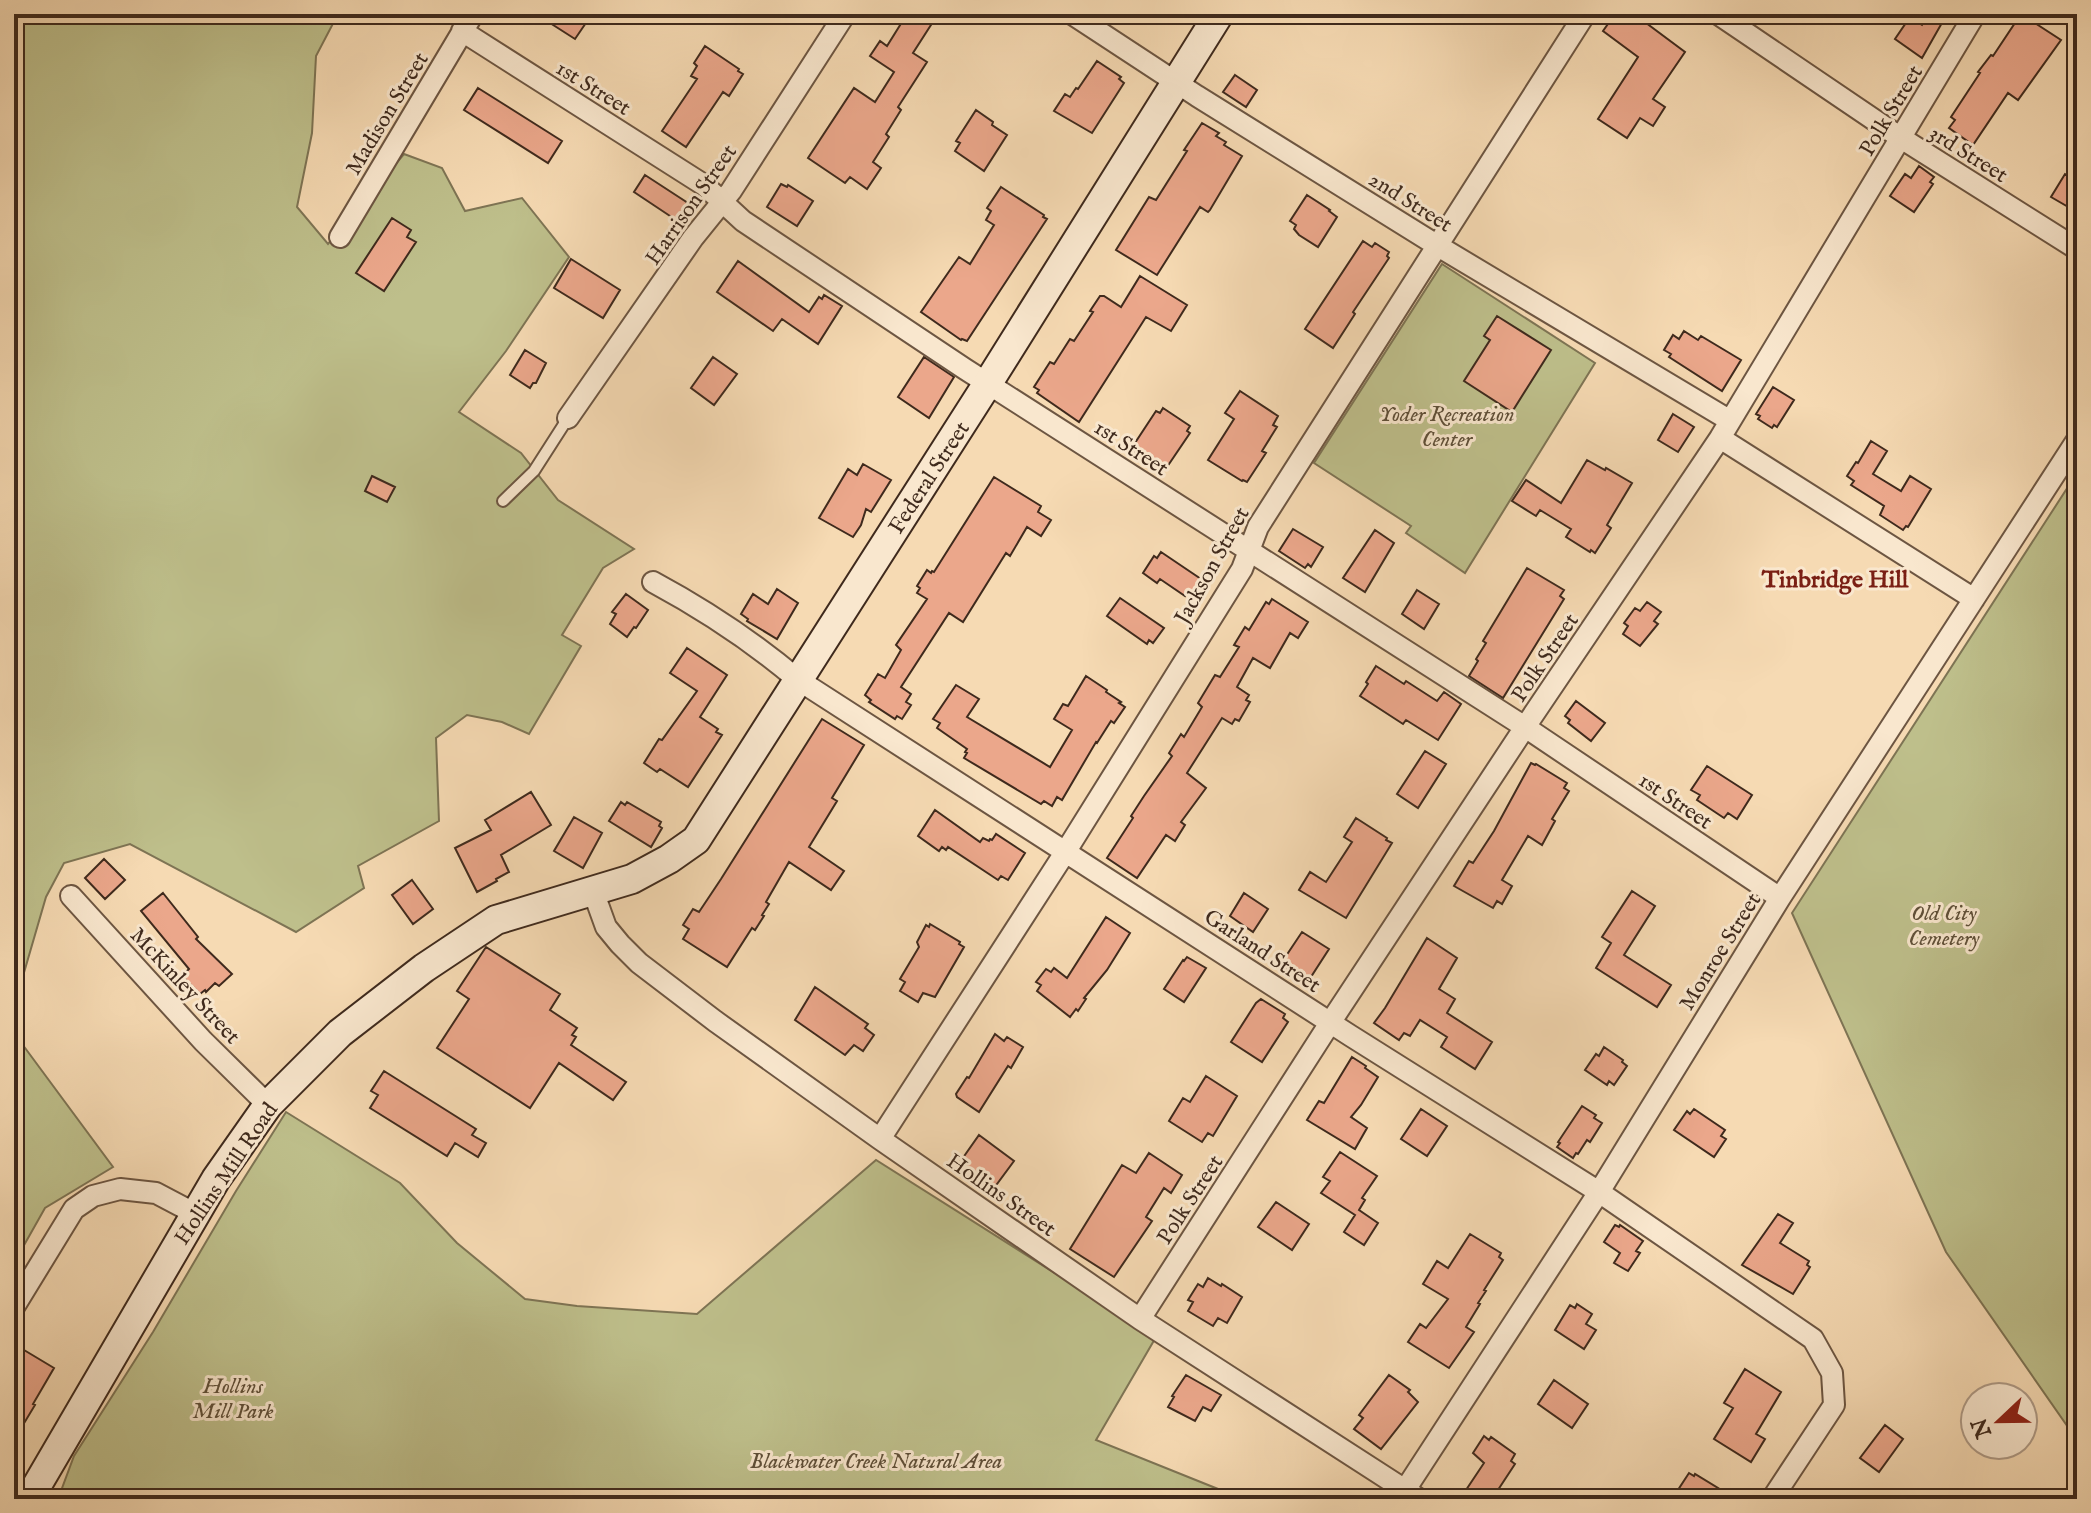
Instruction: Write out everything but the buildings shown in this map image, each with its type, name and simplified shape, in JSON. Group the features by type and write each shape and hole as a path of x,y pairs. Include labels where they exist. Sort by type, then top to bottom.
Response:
{"street":[{"name":"Harrison Street","path":"568,418 693,238 722,203 845,14"},
{"name":"2nd Street","path":"1072,14 1724,429 1974,599"},
{"name":"Federal Street","path":"593,891 632,879 696,840 1219,14"},
{"name":"Jackson Street","path":"880,1139 1066,851 1235,579 1258,527 1585,14"},
{"name":"3rd Street","path":"1718,14 1901,138 2077,249"},
{"name":"Polk Street","path":"1140,1319 1330,1023 1724,429 1975,14"},
{"name":"1st Street","path":"468,23 704,185 743,221 988,383 1525,727 1780,898"},
{"name":"Madison Street","path":"340,237 468,23"},
{"name":"Monroe Street","path":"1412,1494 1780,898 2077,440"},
{"name":"Garland Street","path":"653,582 700,607 762,649 797,679 1330,1023 1599,1192 1813,1339 1832,1373 1834,1405 1772,1499"},
{"name":"Hollins Mill Road","path":"29,1499 194,1213 268,1105 340,1033 424,968 496,920 593,891"},
{"name":"Hollins Street","path":"593,891 606,927 639,963 715,1021 1140,1319 1412,1494"},
{"name":"McKinley Street","path":"71,896 203,1041 268,1105"},
{"path":"14,1307 74,1209 93,1196 120,1189 156,1193 194,1213"}],"lane":[{"path":"503,501 534,471 568,418"}],"green space":[{"path":"14,14 338,14 316,56 312,133 297,207 328,244 404,154 442,168 465,211 522,198 569,257 506,351 459,412 521,453 558,500 634,549 603,568 562,635 581,646 529,734 502,722 467,715 436,738 439,821 358,866 364,888 296,932 130,844 64,863 46,897 14,1007"},
{"name":"Yoder Recreation Center","path":"1442,264 1595,363 1465,573 1406,533 1411,526 1314,463"},
{"name":"Old City Cemetery","path":"2077,473 2077,1440 2039,1385 2039,1381 2036,1381 1946,1252 1792,913"},
{"path":"14,1033 113,1167 45,1208 14,1263"},
{"path":"286,1112 400,1183 457,1243 525,1299 577,1306 697,1314 876,1160 1156,1337 1096,1440 1228,1493 1236,1499 58,1499 74,1456"}],"district":[{"name":"Tinbridge Hill","path":"1835,579"}],"park label":[{"name":"Hollins Mill Park","path":"233,1398"},
{"name":"Blackwater Creek Natural Area","path":"876,1460"}]}
